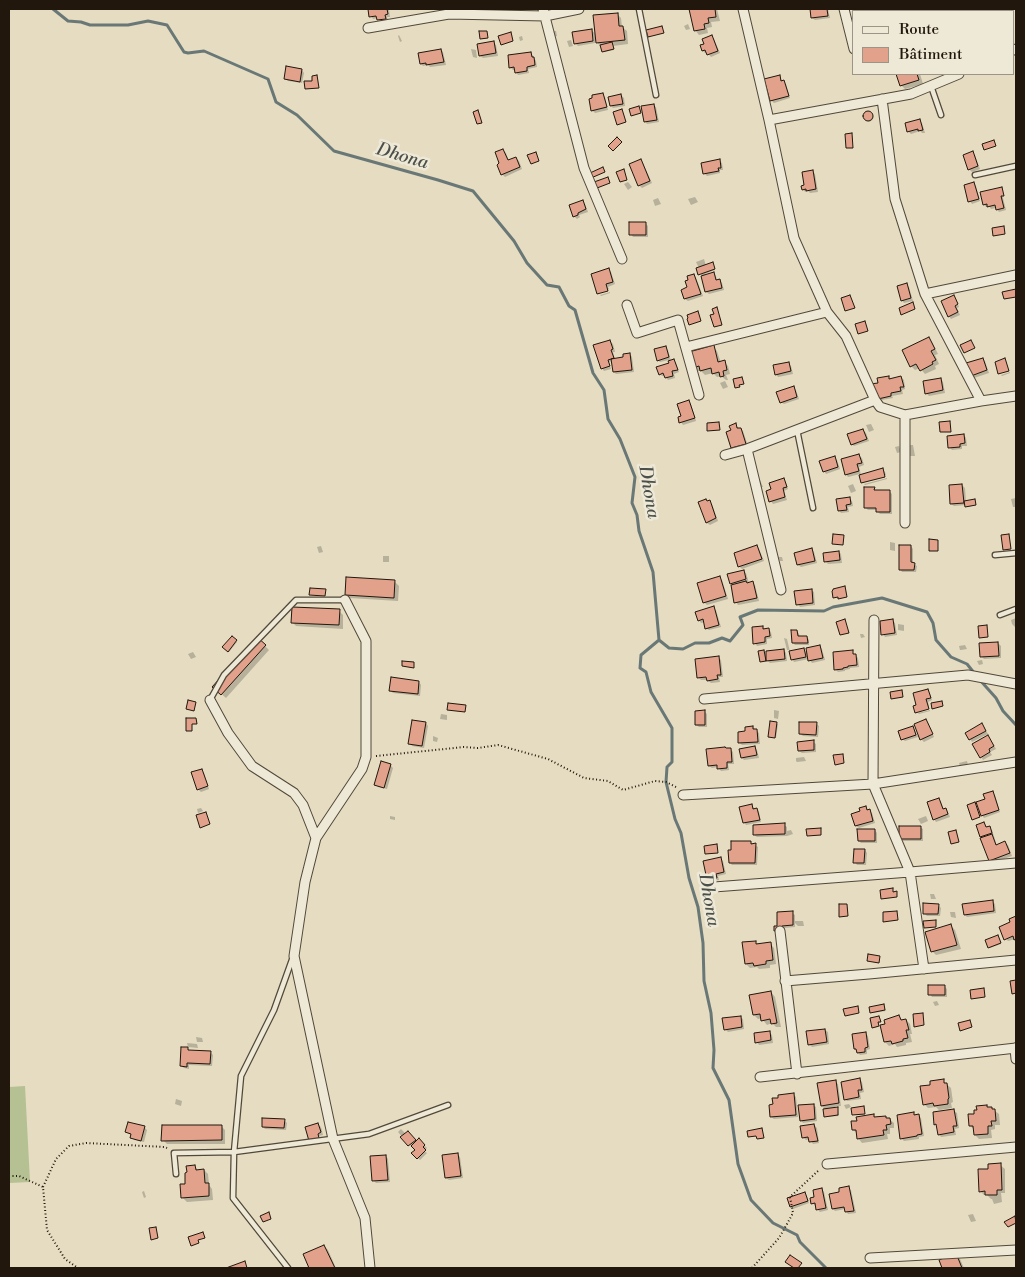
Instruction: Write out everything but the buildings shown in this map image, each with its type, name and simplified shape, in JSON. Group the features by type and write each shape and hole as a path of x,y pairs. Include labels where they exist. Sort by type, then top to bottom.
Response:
{"street":[{"path":"368,28 440,12 449,14 544,12 579,9"},
{"path":"742,9 769,120 794,238 827,312 846,336 875,400 880,407 905,415 1016,396"},
{"path":"844,9 852,41"},
{"path":"544,12 584,168 622,260"},
{"path":"769,120 911,94 931,86 945,77"},
{"path":"882,100 895,199 925,294 980,401"},
{"path":"925,294 1016,275"},
{"path":"627,305 636,333 678,320 699,395"},
{"path":"686,347 827,312"},
{"path":"725,455 747,449 875,400"},
{"path":"905,415 905,523"},
{"path":"747,449 781,590"},
{"path":"345,600 366,641 366,757 362,769 316,838 305,882 294,956 333,1139 365,1218 370,1268"},
{"path":"874,620 873,784 910,872 924,969"},
{"path":"704,699 968,675 1016,684"},
{"path":"210,700 228,733 252,766 294,792 302,805 316,838"},
{"path":"683,795 873,784 1016,762"},
{"path":"714,886 1016,863"},
{"path":"780,931 797,1074"},
{"path":"786,981 1016,960"},
{"path":"760,1077 1016,1048 1016,1059"},
{"path":"827,1164 1016,1147"},
{"path":"870,1258 1016,1250"}],"lane":[{"path":"639,9 656,95"},
{"path":"931,86 941,115"},
{"path":"975,175 1016,166"},
{"path":"797,430 814,508"},
{"path":"995,555 1016,553"},
{"path":"210,700 224,675 296,600 345,600"},
{"path":"1000,615 1016,609"},
{"path":"288,1268 233,1198 234,1152 241,1076 274,1010 294,956"},
{"path":"176,1174 174,1153 234,1152 369,1134 448,1105"}],"path":[{"path":"366,757 498,745 548,759 584,778 608,781 623,790 655,781 666,782 678,788 683,795"},
{"path":"78,1268 65,1259 48,1230 43,1187 56,1159 69,1146 86,1143 165,1147 174,1153"},
{"path":"752,1268 780,1238 793,1213 790,1197 827,1164"},
{"path":"9,1176 19,1176 43,1187"}],"green space":[{"path":"25,1086 30,1182 9,1183 9,1087"}],"waterway":[{"name":"Dhona","path":"53,9 68,21 90,25 128,25 148,21 167,25 184,52 204,51 268,79 276,102 297,115 334,151 473,191 514,241 527,263 547,285 559,287 569,306 575,310 593,373 604,390 608,419 620,439 635,477 632,503 653,572 659,640 641,655 640,668 646,672 651,692 672,728 672,762 667,767 666,782 675,819 681,833 689,878 698,907 703,943 704,981 711,1013 714,1050 713,1068 729,1100 738,1164 751,1200 773,1223 797,1235 800,1242 826,1268"},
{"path":"659,640 669,648 683,649 695,643 709,643 722,638 730,641 743,625 740,617 758,610 824,611 833,607 882,598 927,612 933,623 936,640 951,657 967,664 975,674"},
{"path":"979,679 1016,725"}]}
